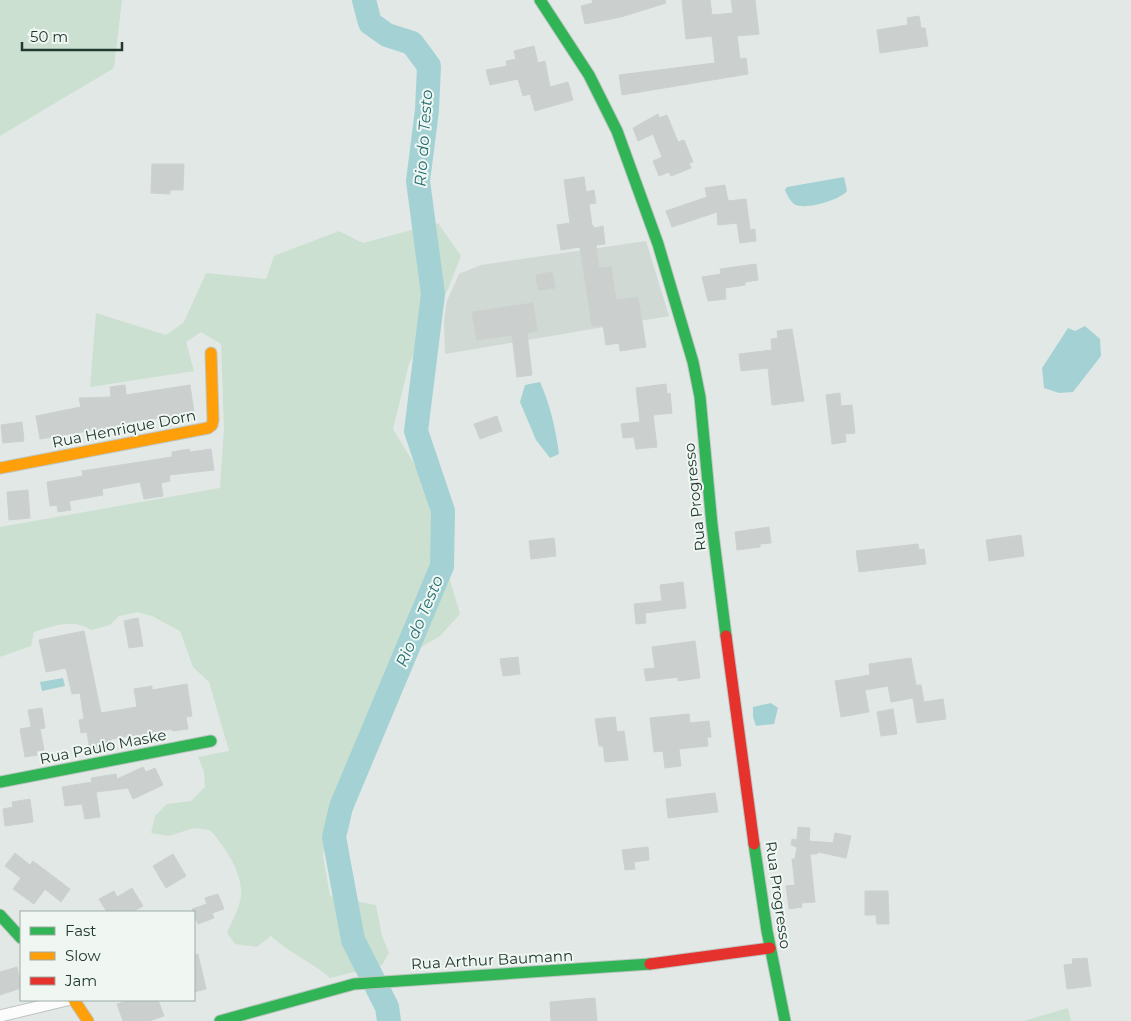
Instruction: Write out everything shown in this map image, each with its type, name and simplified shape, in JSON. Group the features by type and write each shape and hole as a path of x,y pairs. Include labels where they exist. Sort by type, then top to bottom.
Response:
{"street":[{"name":"Rua Progresso","path":"540,0 589,75 617,131 658,244 693,362 700,397 724,625 770,948 785,1021"},
{"name":"Rua Henrique Dorn","path":"0,468 208,428 212,425 213,420 211,353"},
{"name":"Rua Paulo Maske","path":"0,782 211,742"},
{"path":"0,915 20,937"},
{"name":"Rua Arthur Baumann","path":"220,1021 354,984 633,966 770,948"},
{"path":"0,1016 63,1001"},
{"path":"75,1001 88,1021"}],"shaded area":[{"path":"646,241 669,316 445,354 444,320 447,301 459,274 481,265"}],"green space":[{"path":"0,0 122,0 114,68 0,136"},
{"path":"438,223 461,256 448,289 409,364 393,429 418,470 460,614 440,636 391,665 355,754 331,805 323,856 330,896 376,905 382,936 389,953 382,965 330,978 271,936 257,947 235,944 227,933 240,900 240,881 230,857 210,830 194,828 169,836 151,833 155,816 167,804 191,801 205,787 204,772 198,757 229,751 209,682 193,667 180,631 152,616 137,612 119,616 110,625 91,630 77,624 63,624 34,632 31,646 0,657 0,527 220,488 224,429 221,344 201,332 186,342 194,371 90,387 96,313 166,335 184,322 206,273 266,279 274,256 339,231 363,243"},
{"path":"1068,1008 1071,1021 1026,1021 1027,1020"}],"water":[{"path":"844,177 847,191 837,198 822,204 799,206 791,201 785,190 787,187"},
{"path":"1085,326 1100,339 1101,356 1073,392 1059,393 1044,388 1042,368 1068,328 1075,331"},
{"path":"540,382 552,417 559,454 550,458 536,440 520,402 525,385"},
{"path":"63,678 65,686 42,691 40,682"},
{"path":"771,703 778,708 774,724 756,726 753,717 753,707"}],"building":[{"path":"592,0 665,0 666,3 621,17 585,24 581,6 593,3"},
{"path":"682,0 710,0 712,15 733,13 731,0 755,0 759,34 737,36 740,59 746,58 748,74 622,95 619,75 715,63 712,36 686,39"},
{"path":"919,16 921,28 925,28 928,46 880,53 877,30 908,25 907,18"},
{"path":"534,46 538,63 545,61 550,87 568,82 573,100 535,111 530,94 523,96 518,79 490,85 486,70 507,66 506,61 516,59 514,51"},
{"path":"658,114 659,118 667,115 678,142 684,140 693,162 689,163 691,168 671,176 669,172 659,176 653,161 662,157 653,134 638,141 633,128"},
{"path":"152,164 184,164 183,190 170,190 170,194 151,193"},
{"path":"584,177 586,192 594,190 596,203 589,204 592,225 595,228 603,226 605,244 596,245 599,268 611,267 616,300 638,297 646,347 620,351 619,343 606,345 603,325 592,326 580,247 561,250 557,225 570,223 564,180"},
{"path":"725,185 728,201 746,199 750,230 755,229 756,241 740,243 737,223 718,225 717,212 672,227 666,211 707,197 705,188"},
{"path":"756,264 758,280 745,282 745,285 725,288 726,299 708,301 702,277 721,274 720,269"},
{"path":"552,272 555,288 538,290 536,275"},
{"path":"533,303 537,331 527,333 532,375 517,377 512,335 477,340 472,312"},
{"path":"792,329 804,401 772,405 768,368 741,371 739,354 772,350 771,339 778,338 777,331"},
{"path":"666,384 667,394 670,393 672,413 653,415 657,447 636,449 634,437 623,438 621,424 640,422 636,388"},
{"path":"125,385 126,395 190,385 194,413 123,423 123,425 40,439 36,416 81,407 79,398 111,397 110,387"},
{"path":"840,393 841,406 852,405 855,433 845,434 846,442 832,444 826,395"},
{"path":"497,416 502,431 480,439 474,424"},
{"path":"22,422 24,441 3,443 1,425"},
{"path":"189,449 190,452 211,449 214,470 169,475 170,481 161,483 163,496 144,499 140,482 102,489 103,495 69,501 71,510 58,512 57,505 50,506 47,482 83,476 82,471 172,457 172,452"},
{"path":"28,490 30,518 9,520 7,492"},
{"path":"769,527 771,543 760,544 760,547 737,550 735,532"},
{"path":"1021,535 1024,556 989,561 986,540"},
{"path":"554,538 556,556 531,559 529,541"},
{"path":"918,544 919,550 924,549 926,564 859,572 856,551"},
{"path":"683,582 686,608 645,613 646,623 636,624 634,604 662,601 660,585"},
{"path":"138,618 143,646 129,648 124,621"},
{"path":"84,631 101,713 137,707 134,689 152,686 152,690 187,684 192,716 186,717 188,729 172,731 172,729 111,739 113,747 90,751 87,732 81,733 79,720 84,719 80,693 72,694 66,668 46,672 39,640"},
{"path":"695,641 700,678 678,681 678,677 646,681 644,669 655,668 652,647"},
{"path":"518,657 520,674 503,676 500,659"},
{"path":"911,658 916,685 921,685 924,702 943,699 946,719 917,723 913,698 891,702 888,686 865,690 869,712 841,717 835,681 870,675 869,664"},
{"path":"42,708 45,728 40,729 44,750 36,751 37,755 25,757 20,729 31,727 28,710"},
{"path":"893,709 897,734 881,736 877,712"},
{"path":"689,714 690,723 709,721 711,737 707,737 708,746 679,749 681,766 665,768 663,751 654,752 650,718"},
{"path":"615,717 617,732 624,731 628,760 605,762 603,746 599,746 595,719"},
{"path":"143,767 146,772 155,768 163,785 133,799 128,788 96,792 100,817 85,819 82,804 65,806 62,787 92,782 91,778 116,774 117,779"},
{"path":"715,793 718,812 668,818 666,799"},
{"path":"30,799 33,822 5,826 3,809 13,807 12,802"},
{"path":"798,827 810,828 809,841 833,843 835,833 851,836 846,858 818,852 817,854 810,854 815,902 801,903 802,907 789,909 786,886 795,885 792,859 795,859 797,847 791,845 792,839 797,840"},
{"path":"648,847 649,860 634,862 635,869 625,870 622,850"},
{"path":"15,853 30,865 33,861 70,889 61,902 45,889 34,904 13,889 21,878 5,866"},
{"path":"173,854 186,876 166,888 153,866"},
{"path":"132,888 143,906 134,911 106,911 99,899 114,891 117,897"},
{"path":"865,891 888,891 889,924 877,924 876,915 865,915"},
{"path":"218,894 224,909 212,913 214,918 198,924 195,911 192,909 207,904 205,898"},
{"path":"198,954 206,989 195,992 195,955"},
{"path":"1087,958 1091,986 1067,989 1064,965 1073,964 1072,959"},
{"path":"17,967 20,988 0,995 0,972"},
{"path":"595,998 597,1021 551,1021 550,1002"},
{"path":"127,1001 158,1001 164,1016 149,1021 123,1021 117,1004"}],"waterway":[{"name":"Rio do Testo","path":"364,0 370,23 387,35 412,43 429,66 427,110 418,181 433,294 416,431 443,511 442,566 341,807 334,837 353,940 387,1007 389,1021"}],"traffic: fast":[{"path":"540,0 589,75 617,131 658,244 693,362 700,397 712,525 726,636"},
{"path":"0,782 211,741"},
{"path":"754,844 767,931 785,1021"},
{"path":"0,915 20,937"},
{"path":"220,1021 354,984 650,964"}],"traffic: slow":[{"path":"0,468 208,428 212,425 213,420 211,353"},
{"path":"75,1001 88,1021"}],"traffic: jam":[{"path":"726,636 754,844"},
{"path":"650,964 770,948"}]}
